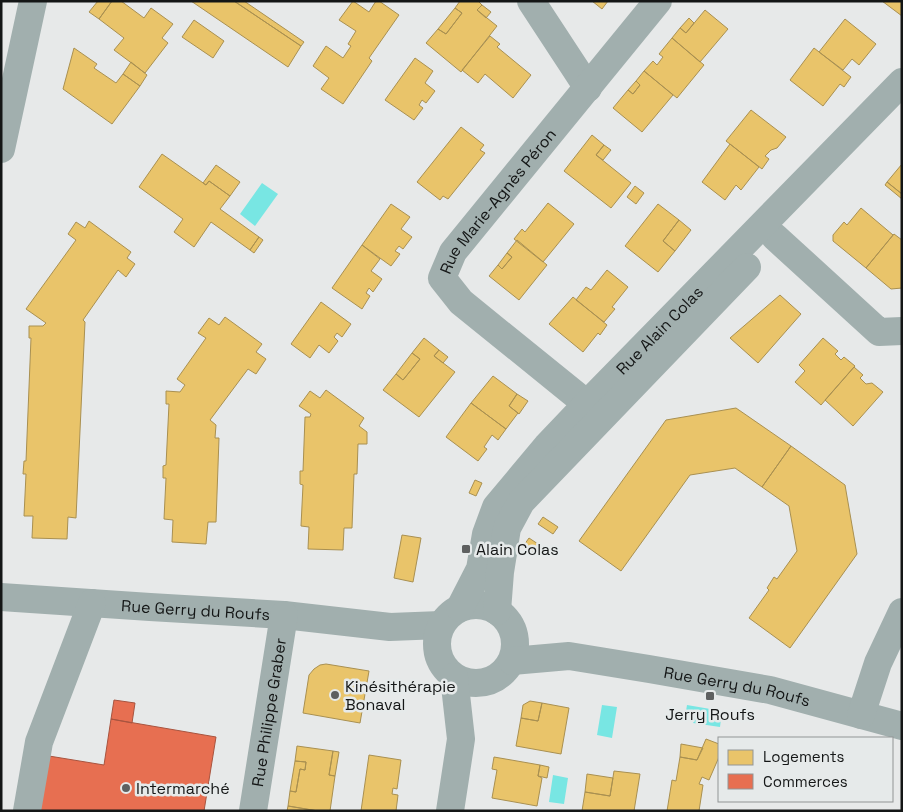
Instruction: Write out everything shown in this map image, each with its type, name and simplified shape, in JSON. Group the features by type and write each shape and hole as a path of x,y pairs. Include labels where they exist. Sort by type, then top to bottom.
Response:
{"street":[{"path":"1,149 33,1"},
{"path":"531,1 588,88"},
{"name":"Rue Marie-Agnès Péron","path":"587,404 461,302 442,278 453,252 658,1"},
{"name":"Rue Alain Colas","path":"446,628 480,569 486,534 496,507 547,446 587,404 902,82"},
{"name":"Rue Alain Colas","path":"504,620 500,572 507,528 522,502 775,237 902,109"},
{"path":"775,237 879,332 902,331"},
{"name":"Rue Gerry du Roufs","path":"1,597 284,615 390,627 446,628"},
{"path":"26,811 39,742 92,603"},
{"path":"472,605 485,606 504,620 515,639 515,650 506,670 497,678 475,684 464,682 454,677 443,665 446,628 472,605"},
{"path":"861,715 878,663 902,612"},
{"name":"Rue Philippe Graber","path":"252,811 284,615"},
{"name":"Rue Gerry du Roufs","path":"504,620 569,656"},
{"name":"Rue Gerry du Roufs","path":"512,660 569,656 770,690 902,726"},
{"path":"450,811 461,738 454,677"},
{"path":"461,738 486,682"}],"water":[{"path":"262,183 278,194 255,226 240,214"},
{"path":"602,705 617,707 612,738 597,735"},
{"path":"687,705 722,711 720,727 693,723 694,713 686,711"},
{"path":"553,775 568,778 564,804 549,802"}],"building: Logements":[{"path":"98,1 112,1 99,19 89,12"},
{"path":"112,1 121,1 144,18 151,8 173,24 162,38 168,43 145,73 114,50 124,38 99,19"},
{"path":"191,1 234,1 301,46 288,67"},
{"path":"234,1 244,1 304,42 301,46"},
{"path":"353,1 369,12 376,1 379,1 399,15 369,58 372,61 343,104 321,89 329,78 313,66 326,46 343,58 351,46 348,44 356,31 339,20"},
{"path":"460,1 478,1 482,5 477,10 497,26 461,72 426,43 438,29 446,34 462,13 455,8"},
{"path":"592,1 608,1 602,9"},
{"path":"882,1 902,1 902,16"},
{"path":"482,5 491,12 486,18 477,10"},
{"path":"455,8 462,13 446,34 438,29"},
{"path":"705,10 728,29 700,62 672,38 680,28 686,33"},
{"path":"689,18 694,23 686,33 680,28"},
{"path":"845,19 876,44 859,65 852,59 843,70 819,52"},
{"path":"194,20 224,41 213,58 182,37"},
{"path":"490,36 500,44 497,47 531,75 513,98 485,74 478,83 462,70"},
{"path":"672,38 704,65 677,98 644,71 653,61 657,65 663,57 659,54"},
{"path":"74,48 97,64 94,68 116,83 123,74 140,86 112,124 63,89"},
{"path":"814,48 851,77 844,87 840,84 823,106 790,80"},
{"path":"415,58 433,71 425,83 435,91 426,103 422,100 419,105 423,108 414,120 385,100"},
{"path":"131,62 147,75 140,86 123,74"},
{"path":"644,71 673,95 642,132 613,108 628,90 633,94 640,85 636,81"},
{"path":"636,81 640,85 633,94 628,90"},
{"path":"751,110 786,137 777,148 771,150 765,156 769,159 762,169 726,141"},
{"path":"461,127 484,145 480,150 485,153 448,199 443,196 440,200 417,182"},
{"path":"592,135 604,145 596,155 631,183 611,208 564,171"},
{"path":"730,144 759,167 741,190 736,185 725,200 702,182"},
{"path":"604,145 611,150 603,160 596,155"},
{"path":"162,154 206,185 209,181 230,196 220,209 259,237 250,250 211,222 194,247 174,232 183,219 139,187"},
{"path":"902,164 902,194 887,182"},
{"path":"216,165 240,182 230,196 209,181 206,185 203,183"},
{"path":"887,182 902,194 902,199 885,185"},
{"path":"635,186 644,193 636,204 627,197"},
{"path":"548,203 574,224 543,262 514,239 522,229 525,232"},
{"path":"391,204 410,217 401,229 412,237 403,249 399,246 395,251 400,254 391,266 362,245"},
{"path":"658,204 679,220 663,241 675,251 658,272 625,246"},
{"path":"861,208 893,235 866,268 833,241 833,235 844,222 847,225"},
{"path":"679,220 691,230 675,251 663,241"},
{"path":"89,221 131,252 127,258 135,264 126,277 118,270 83,320 85,322 76,518 68,517 67,539 32,538 33,516 24,516 26,474 23,474 24,461 26,461 31,338 29,338 29,326 43,326 46,323 26,309 76,240 68,234 76,222 85,228"},
{"path":"894,234 902,240 902,288 891,289 866,268"},
{"path":"259,237 263,240 254,253 250,250"},
{"path":"517,240 547,265 519,300 489,276 498,265 502,269 512,257 507,253"},
{"path":"362,245 380,259 371,271 382,279 373,292 369,288 366,293 370,296 362,309 332,288"},
{"path":"507,253 512,257 502,269 498,265"},
{"path":"607,270 628,287 612,307 615,309 604,322 576,300 586,287 591,290"},
{"path":"780,295 801,314 758,363 730,338"},
{"path":"573,297 607,325 583,352 549,324"},
{"path":"321,302 351,324 342,337 337,333 334,337 338,341 329,353 319,345 310,358 291,344"},
{"path":"225,317 262,344 256,352 266,359 256,374 248,369 210,420 216,425 215,438 219,438 216,522 208,522 206,544 172,542 173,520 164,519 166,478 163,478 163,466 166,465 169,404 166,404 166,391 180,392 185,385 177,379 206,338 198,333 209,318 219,325"},
{"path":"424,338 439,350 434,356 455,372 419,417 383,390 396,374 403,380 420,359 412,353"},
{"path":"823,338 838,351 835,354 841,360 844,357 855,366 821,405 795,382 805,371 799,365"},
{"path":"439,350 448,357 443,363 434,356"},
{"path":"412,353 420,359 403,380 396,374"},
{"path":"854,367 863,375 860,378 866,384 872,383 883,392 853,426 825,400"},
{"path":"493,376 517,394 509,406 518,413 506,429 471,403"},
{"path":"326,390 364,418 359,426 367,432 367,444 358,444 357,474 354,474 352,528 344,528 343,550 308,549 309,527 301,526 303,485 300,484 300,471 303,471 305,417 310,417 311,414 299,406 310,391 320,398"},
{"path":"517,394 528,401 519,414 509,406"},
{"path":"471,403 506,429 498,440 492,435 484,447 487,449 478,461 446,437"},
{"path":"736,408 791,446 762,487 735,468 690,475 621,571 579,541 666,420"},
{"path":"791,446 845,485 857,554 790,648 749,618 769,590 767,588 774,577 777,579 797,551 789,506 762,487"},
{"path":"475,480 482,483 476,496 469,493"},
{"path":"543,517 558,527 553,534 538,524"},
{"path":"402,535 421,538 413,582 394,578"},
{"path":"529,538 544,548 538,556 524,545"},
{"name":"Kinésithérapie Bonaval","path":"326,664 369,671 360,723 303,713 309,675 320,665"},
{"path":"530,701 542,703 538,721 521,718 523,705"},
{"path":"542,703 569,708 561,754 516,746 521,718 538,721"},
{"path":"706,739 718,744 718,759 709,780 702,777 699,784 703,785 699,811 667,811 672,780 676,781 680,757 697,760"},
{"path":"681,744 703,748 697,760 680,757"},
{"path":"297,746 333,751 329,775 335,776 330,811 288,806 290,791 296,792 300,769 305,770 306,762 295,761"},
{"path":"333,751 339,752 335,776 329,775"},
{"path":"369,755 401,760 397,789 393,788 392,794 398,795 396,811 361,811"},
{"path":"494,757 540,765 538,776 542,778 537,806 492,798 497,770 492,769"},
{"path":"295,761 306,762 305,770 300,769 296,792 290,791"},
{"path":"540,765 549,767 547,778 538,776"},
{"path":"614,771 640,774 634,811 582,811 585,792 610,796"},
{"path":"587,774 613,778 610,796 585,792"},
{"path":"288,806 318,811 287,811"}],"building: Commerces":[{"path":"114,700 135,703 132,723 111,719"},
{"name":"Intermarché","path":"111,719 216,737 204,811 40,811 49,756 104,765"}],"place":[{"name":"Alain Colas","path":"466,549"},
{"name":"Kinésithérapie Bonaval","path":"335,695"},
{"name":"Jerry Roufs","path":"710,696"},
{"name":"Intermarché","path":"126,788"}]}
